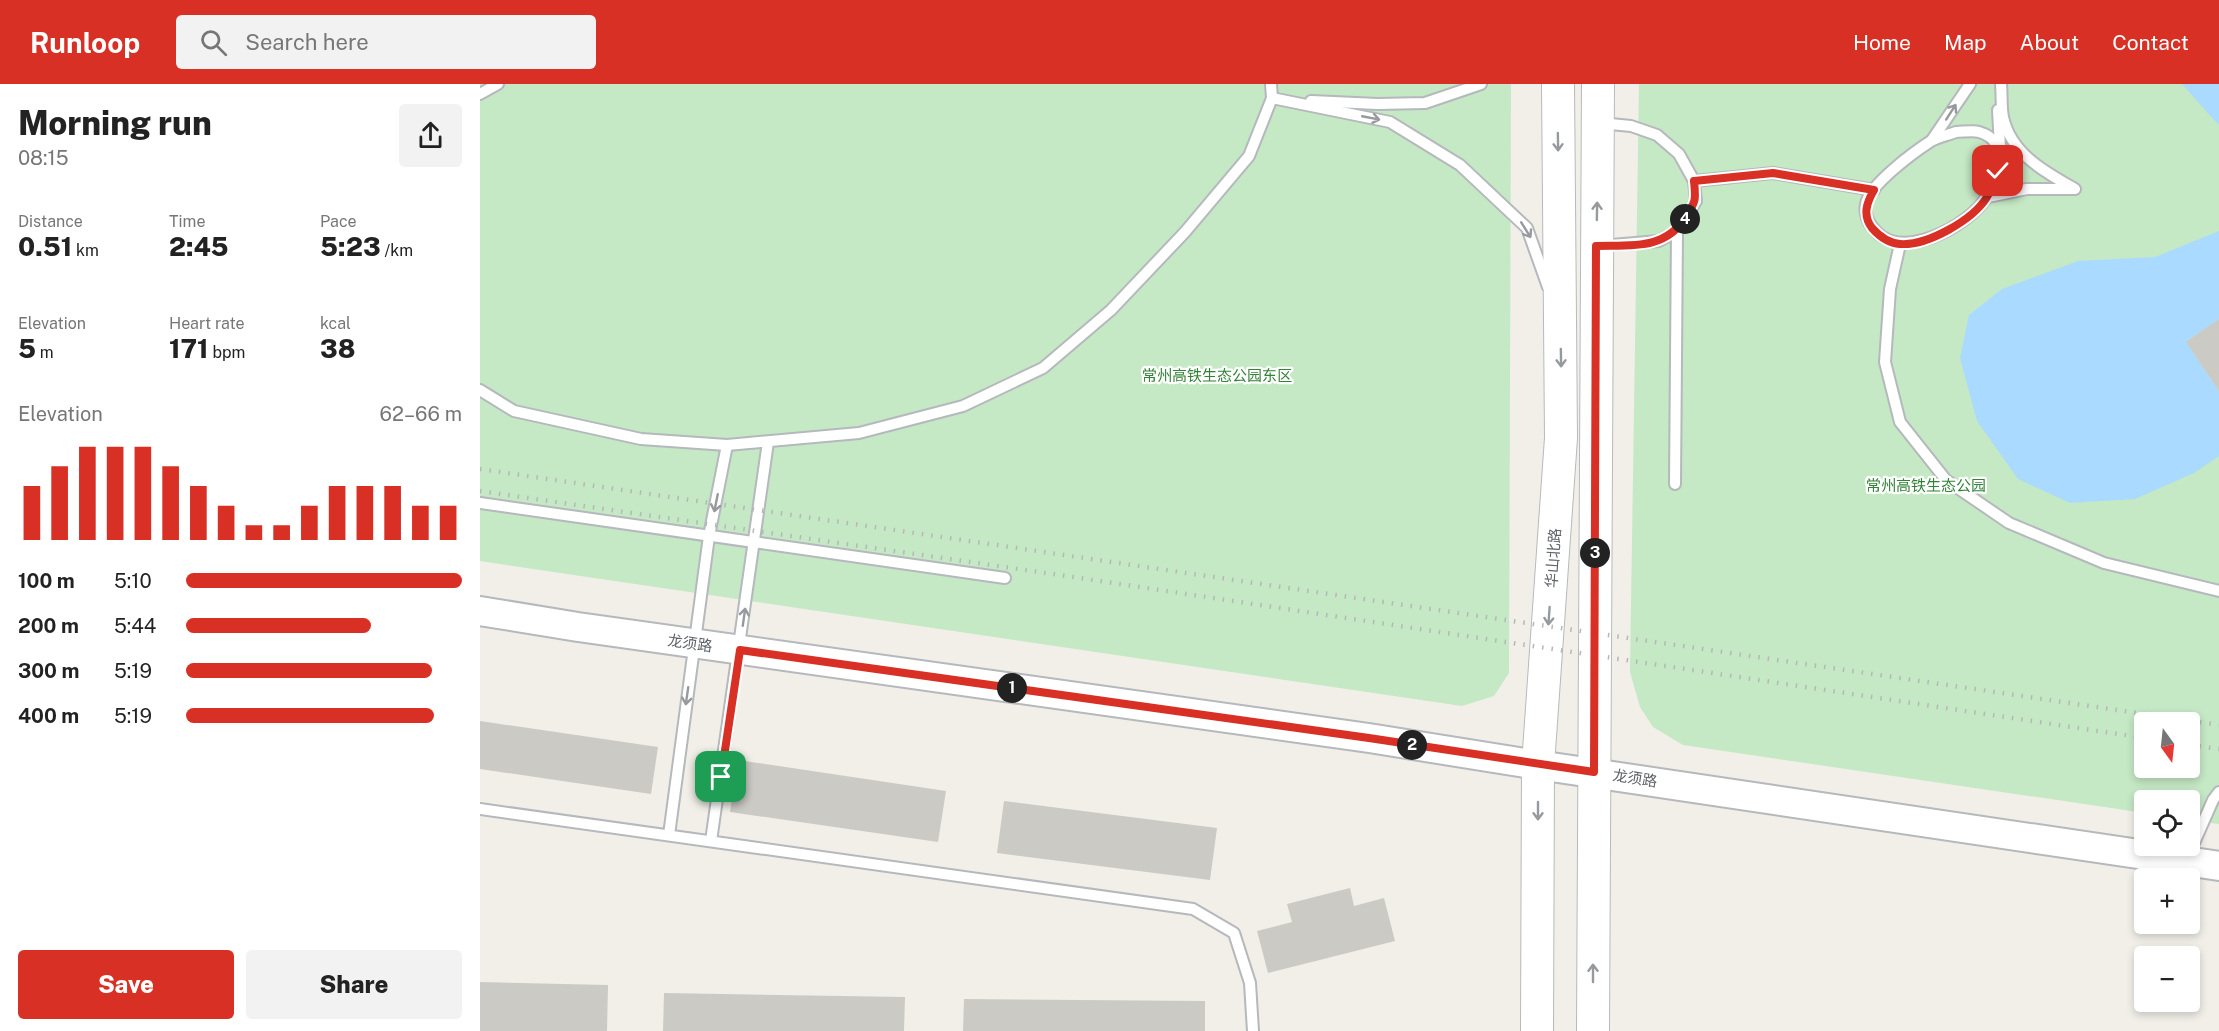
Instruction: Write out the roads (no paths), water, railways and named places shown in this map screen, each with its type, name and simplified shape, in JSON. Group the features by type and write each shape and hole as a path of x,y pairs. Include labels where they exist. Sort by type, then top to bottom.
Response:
{"main road":[{"name":"华山北路","path":"1537,1031 1539,765 1561,438 1558,84"},
{"path":"1593,1031 1598,84"}],"street":[{"name":"龙须路","path":"480,611 740,650 1369,738 2219,866"}],"lane":[{"path":"480,94 498,84"},
{"path":"480,390 514,411 641,439 727,445 859,433 963,406 1043,368 1112,310 1192,224 1249,156 1272,98 1271,84"},
{"path":"1272,98 1378,104 1425,103 1481,84"},
{"path":"1970,84 1932,140 1899,165 1874,190 1866,204 1868,222 1880,237 1900,244 1922,240 1944,232 1962,222 1988,197 1998,171 2000,155 1998,135 2000,84"},
{"path":"2000,84 2003,118 2015,145"},
{"path":"1272,98 1390,122 1460,165 1527,228 1560,320"},
{"path":"1596,246 1659,241 1677,231 1696,201 1694,181 1680,154 1657,135 1631,126 1598,123"},
{"path":"1932,140 1956,132 1985,130 2015,145 2042,171 2075,189 2027,189 1988,197"},
{"path":"1979,132 1994,140 2000,155"},
{"path":"1694,181 1773,173 1874,190"},
{"path":"1675,484 1677,231"},
{"path":"1900,244 1890,289 1885,362 1900,422 1946,480 2009,523 2104,562 2219,591"},
{"path":"711,841 768,442"},
{"path":"669,835 709,536 727,445"},
{"path":"480,503 1005,578"},
{"path":"2186,861 2213,800 2219,792"},
{"path":"480,809 1192,909 1234,933 1250,983 1253,1031"}],"water":[{"path":"2182,84 2219,84 2219,125 2214,120"},
{"path":"2219,231 2219,319 2186,342 2219,391 2219,456 2194,473 2135,499 2070,503 2018,479 1977,421 1960,358 1969,315 2002,289 2078,261 2155,257"}],"railway":[{"path":"480,469 2219,725"},
{"path":"480,491 1060,575 2134,736"},
{"path":"2200,746 2219,749"}],"park label":[{"name":"常州高铁生态公园东区","path":"1217,375"},
{"name":"常州高铁生态公园","path":"1926,485"}]}
